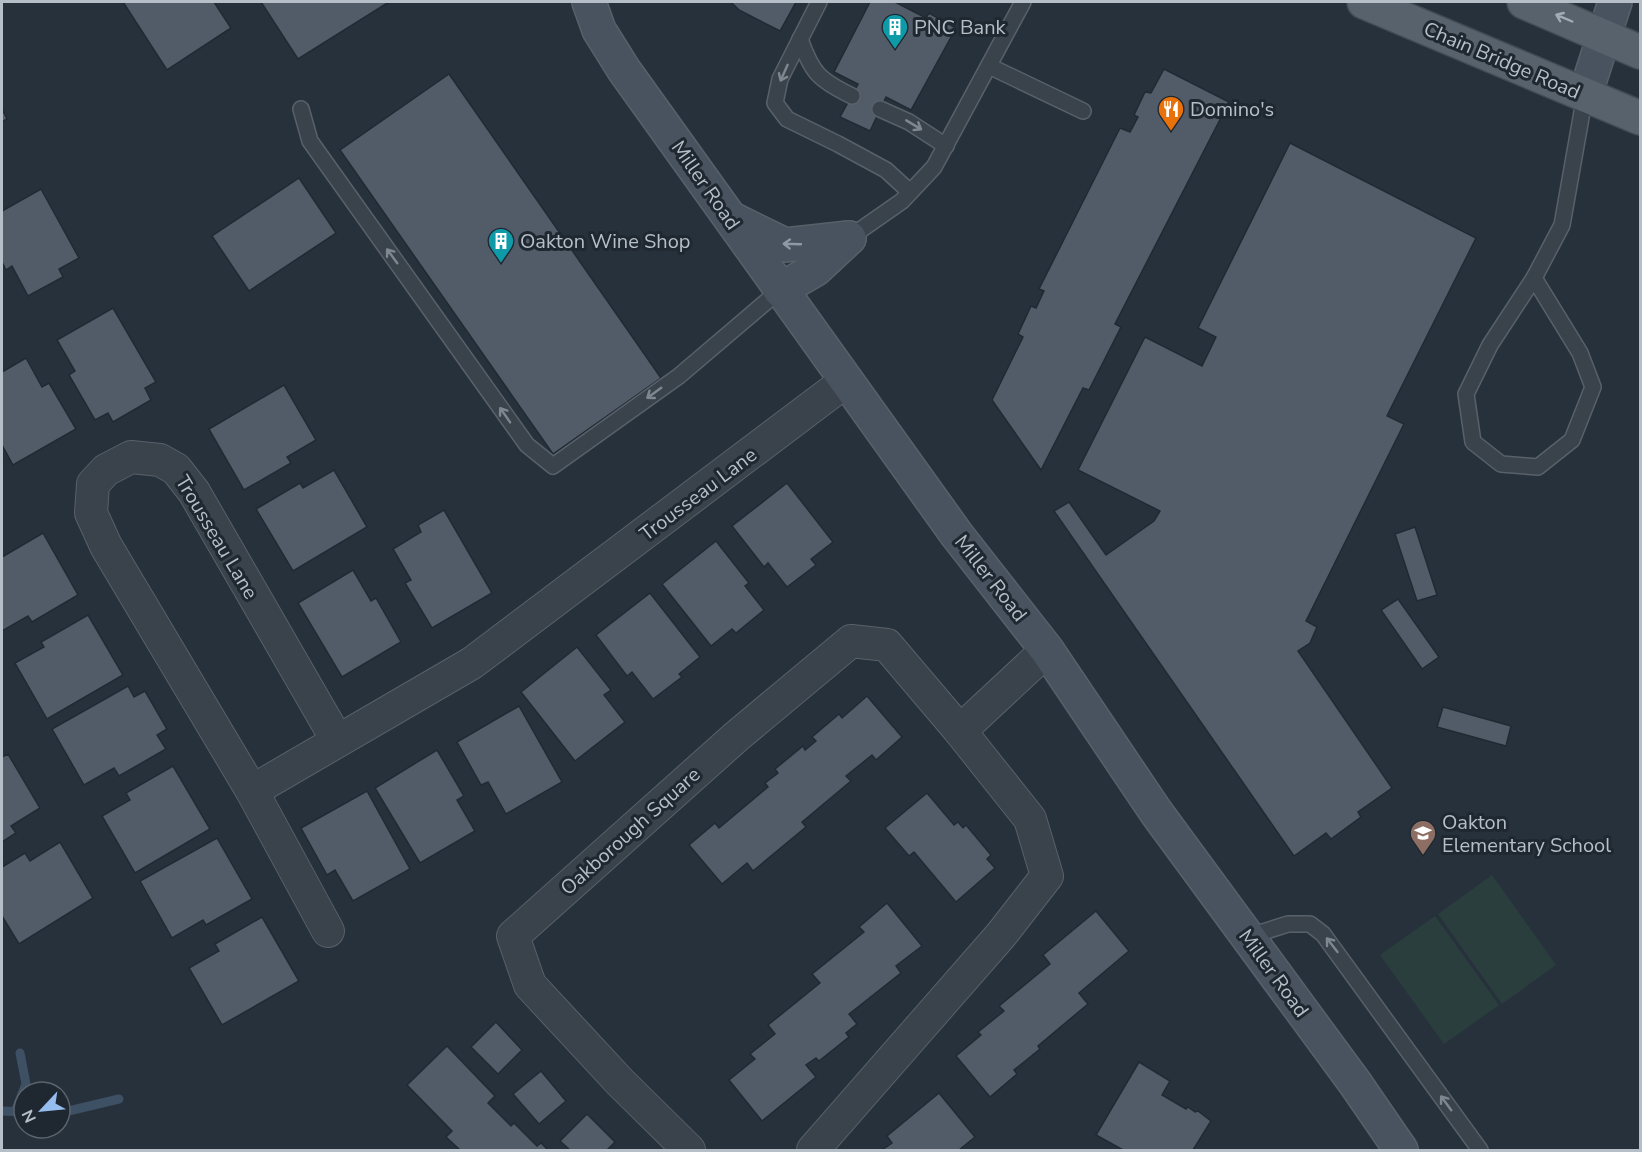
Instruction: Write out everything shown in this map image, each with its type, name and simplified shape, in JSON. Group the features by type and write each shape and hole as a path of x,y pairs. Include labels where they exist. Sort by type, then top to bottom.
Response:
{"main road":[{"name":"Chain Bridge Road","path":"1364,2 1641,118"},
{"path":"1524,2 1641,52"}],"street":[{"name":"Miller Road","path":"589,2 600,30 624,70 957,535 1047,650 1156,813 1401,1150"},
{"path":"1585,95 1615,2"},
{"path":"729,218 785,245 849,237"},
{"path":"780,290 816,270 849,237"},
{"name":"Trousseau Lane","path":"252,791 472,663 846,381"},
{"name":"Trousseau Lane","path":"328,931 252,791 106,546 91,513 93,484 106,470 130,457 160,460 176,469 194,492 337,740"},
{"name":"Oakborough Square","path":"689,1150 620,1082 530,985 513,936 737,736 851,641 887,645 960,731 1030,819 1047,876 1001,935 813,1150"},
{"path":"960,731 1047,650"}],"lane":[{"path":"819,2 780,79 775,103 787,119 886,170 910,192"},
{"path":"849,237 902,201 934,167 1023,2"},
{"path":"800,39 809,64 829,84 852,96"},
{"path":"989,66 1083,111"},
{"path":"1534,278 1580,353 1593,387 1572,440 1538,467 1501,464 1473,442 1466,394 1490,345 1534,278 1563,225 1585,95"},
{"path":"301,109 310,141 527,445 553,466 679,375 780,290"},
{"path":"880,109 909,122 946,146"},
{"path":"1247,937 1288,924 1310,924 1323,934 1480,1150"}],"green space":[{"path":"1492,875 1556,965 1502,1004 1438,914"},
{"path":"1435,916 1499,1005 1444,1044 1380,955"}],"building":[{"path":"123,2 214,2 231,28 167,70"},
{"path":"261,2 389,2 298,59"},
{"path":"731,2 796,2 780,31 739,10"},
{"name":"PNC Bank","path":"870,2 895,2 926,18 929,13 956,28 911,110 886,97 870,131 840,117 858,84 834,72"},
{"path":"1164,69 1229,102 1115,324 1121,327 1089,390 1083,388 1041,470 992,400 1023,337 1018,334 1031,306 1036,308 1044,291 1039,289 1120,128 1130,132 1138,117 1134,115 1145,92 1151,93"},
{"name":"Oakton Wine Shop","path":"449,74 661,378 553,454 340,150"},
{"path":"2,109 7,119 2,122"},
{"path":"1290,143 1476,238 1387,416 1404,424 1306,621 1317,627 1310,643 1298,651 1392,788 1358,812 1361,817 1331,839 1326,833 1294,856 1054,511 1069,502 1106,555 1154,521 1160,511 1078,470 1145,337 1202,366 1216,337 1198,328"},
{"path":"299,178 336,233 249,291 212,236"},
{"path":"41,189 79,258 59,269 63,277 28,296 12,266 6,270 2,262 2,211"},
{"path":"113,308 156,382 145,388 151,400 113,422 108,413 95,420 69,375 75,371 57,340"},
{"path":"26,358 42,387 49,383 76,429 13,465 2,445 2,372"},
{"path":"284,385 316,440 287,457 291,463 244,490 209,429"},
{"path":"334,470 367,527 293,571 256,509 300,483 303,488"},
{"path":"787,483 833,542 811,559 816,565 787,587 768,563 764,567 732,526"},
{"path":"444,510 492,593 432,628 405,583 411,580 393,549 421,532 418,525"},
{"path":"1415,527 1437,595 1417,601 1395,534"},
{"path":"43,533 78,595 32,622 28,616 2,631 2,557"},
{"path":"716,541 749,583 745,586 764,610 736,633 732,629 711,646 662,584"},
{"path":"353,570 371,601 376,598 401,642 342,677 298,603"},
{"path":"650,593 700,657 679,674 682,677 653,699 632,672 627,676 596,635"},
{"path":"1398,599 1439,657 1422,669 1381,610"},
{"path":"88,615 123,675 47,719 15,663 44,647 41,642"},
{"path":"577,647 611,690 604,695 625,722 575,761 521,692"},
{"path":"128,686 134,697 145,691 167,729 157,735 166,749 119,776 114,768 84,785 52,729"},
{"path":"867,696 902,737 876,760 872,755 846,776 851,781 802,822 806,827 753,871 747,863 722,884 689,845 715,823 719,828 768,787 765,783 778,773 775,769 803,746 805,750 816,741 812,737 839,714 842,718"},
{"path":"519,706 562,782 506,814 488,782 481,785 457,742"},
{"path":"1443,707 1511,726 1506,746 1437,727"},
{"path":"437,750 464,796 457,800 475,831 420,863 375,788"},
{"path":"8,754 40,808 11,826 16,833 2,842 2,757"},
{"path":"173,766 210,829 135,873 102,816 130,800 126,793"},
{"path":"367,791 410,869 353,901 335,870 327,875 301,828"},
{"path":"927,793 954,825 958,822 963,828 966,825 991,855 987,859 995,868 956,902 914,852 909,856 885,828"},
{"path":"217,838 252,899 206,925 203,920 172,938 140,881"},
{"path":"60,842 93,898 19,944 2,916 2,867 25,853 30,861"},
{"path":"887,903 922,946 896,966 901,973 849,1014 857,1024 846,1033 849,1037 819,1061 816,1058 806,1065 816,1077 762,1121 729,1080 755,1059 750,1054 775,1034 768,1025 820,983 812,974 864,932 859,927"},
{"path":"1096,911 1129,951 1079,993 1088,1004 1038,1046 1040,1049 1014,1070 1017,1074 990,1097 956,1056 981,1035 978,1032 1004,1011 999,1006 1050,964 1043,955"},
{"path":"262,917 299,981 222,1025 189,968 219,951 215,944"},
{"path":"496,1022 522,1050 498,1074 471,1047"},
{"path":"447,1046 495,1096 488,1103 511,1126 514,1123 537,1146 541,1143 548,1150 460,1150 446,1137 452,1131 407,1085"},
{"path":"1139,1062 1170,1081 1162,1095 1186,1109 1188,1107 1195,1112 1198,1111 1211,1121 1193,1150 1123,1150 1096,1135"},
{"path":"541,1071 566,1101 539,1124 513,1094"},
{"path":"939,1093 975,1137 959,1150 882,1150 892,1143 887,1136"},
{"path":"587,1114 615,1142 607,1150 570,1150 560,1141"}],"waterway":[{"path":"20,1053 25,1080"},
{"path":"72,1110 119,1099"},
{"path":"2,1111 12,1111"}],"place":[{"name":"PNC Bank","path":"895,50"},
{"name":"Domino's","path":"1171,132"},
{"name":"Oakton Wine Shop","path":"501,264"},
{"name":"Oakton Elementary School","path":"1423,856"}]}
